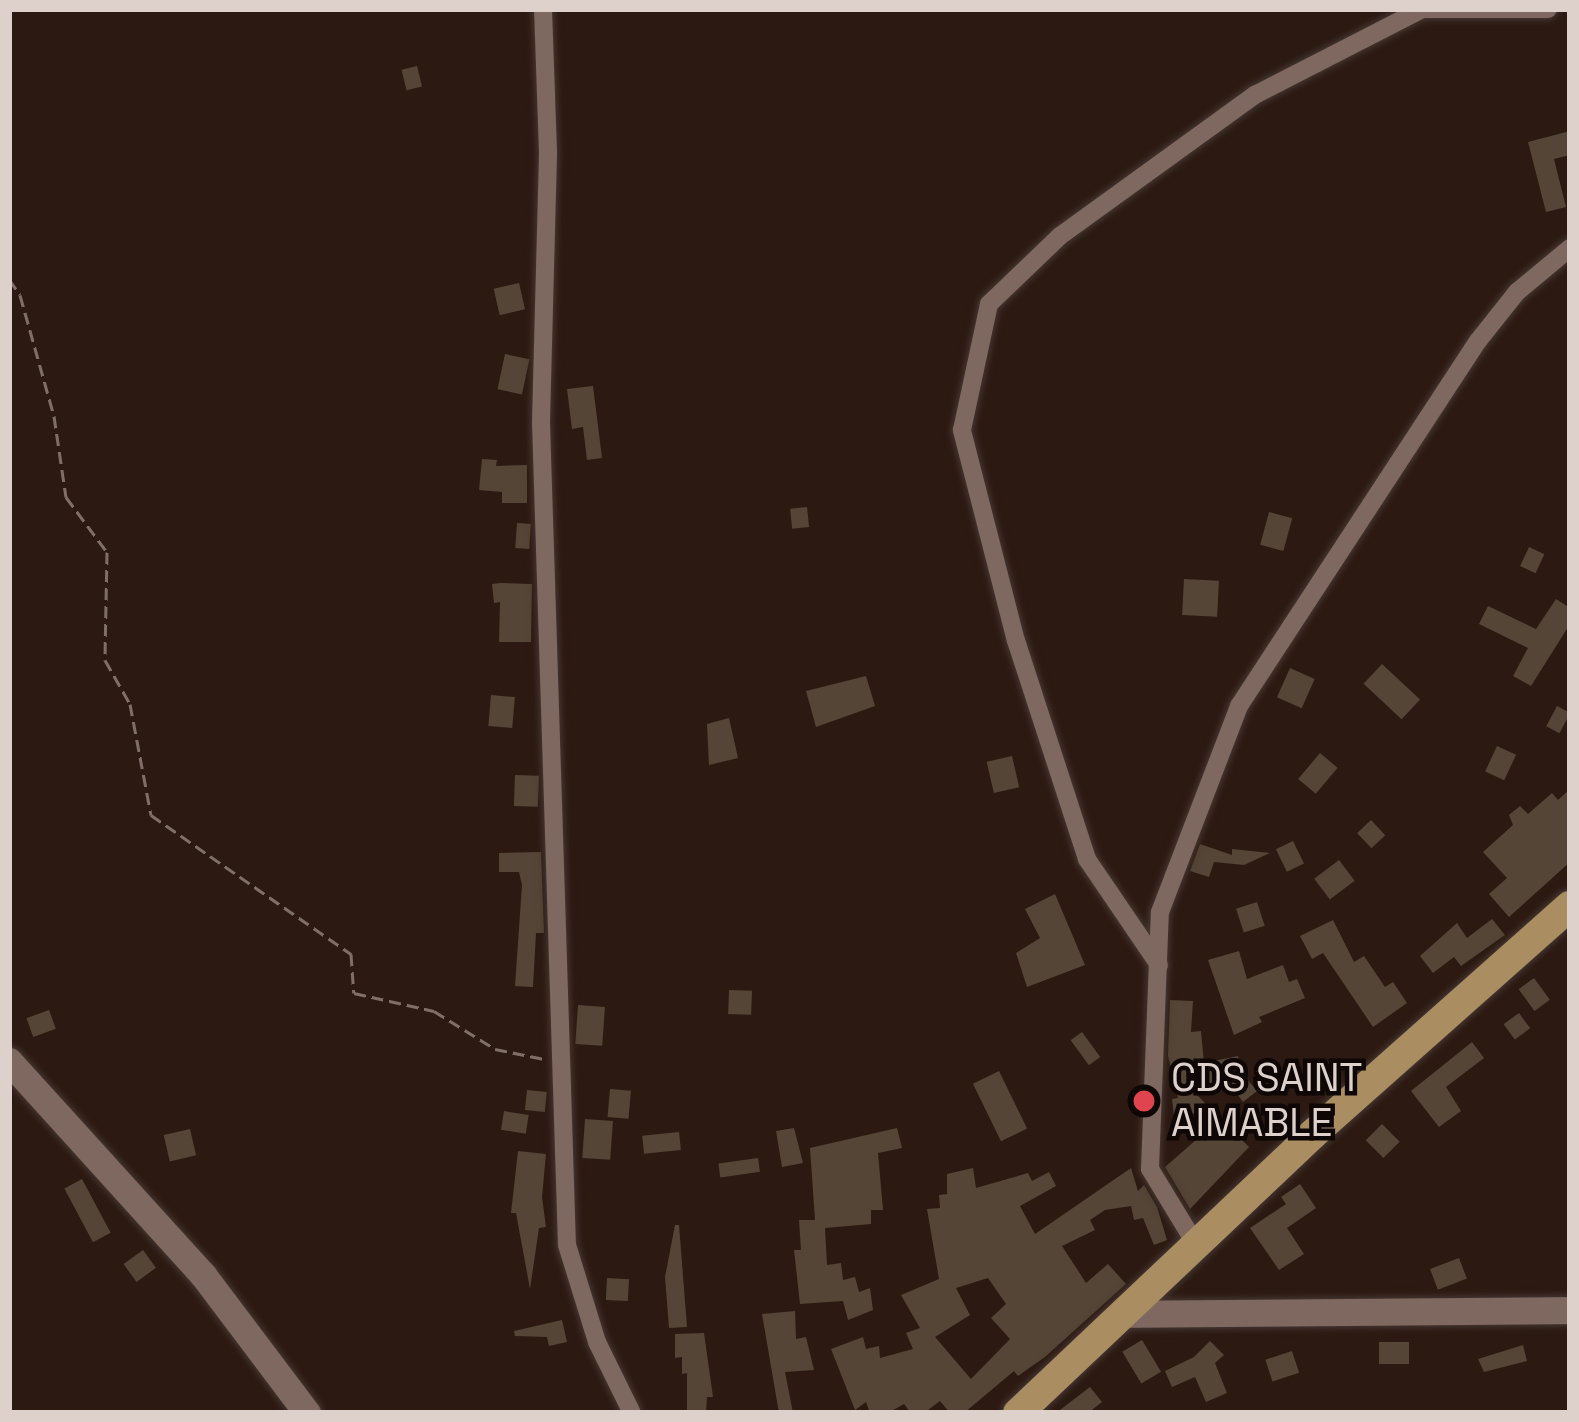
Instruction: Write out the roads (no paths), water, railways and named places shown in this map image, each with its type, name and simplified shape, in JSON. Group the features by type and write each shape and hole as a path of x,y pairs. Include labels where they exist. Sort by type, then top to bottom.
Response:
{"main road":[{"path":"1018,1413 1195,1243 1570,906"}],"street":[{"path":"543,9 548,154 542,423 567,1245 597,1342 632,1413"},
{"path":"1160,965 1088,860 1016,641 962,430 989,304 1060,236 1255,95 1422,9 1548,9"},
{"path":"1195,1243 1150,1169 1160,912 1238,706 1478,341 1517,292 1570,248"},
{"path":"9,1061 203,1275 307,1413"},
{"path":"1121,1314 1570,1310"}],"place":[{"name":"CDS SAINT AIMABLE","path":"1144,1101"}]}
